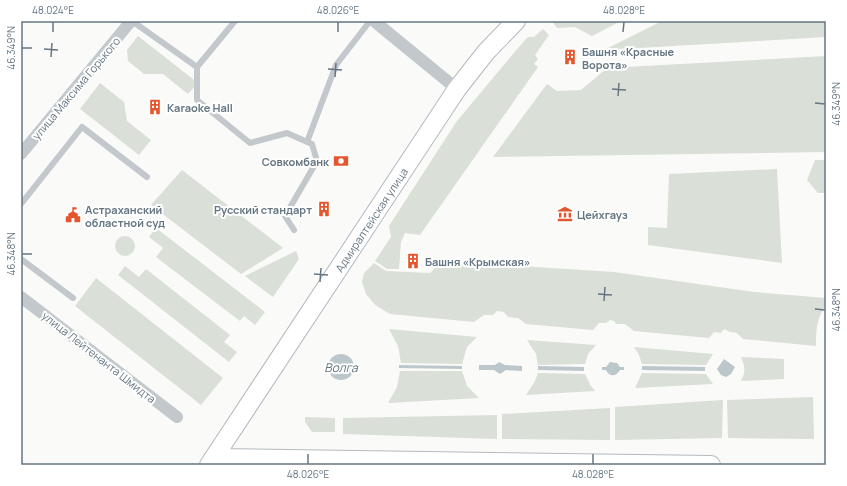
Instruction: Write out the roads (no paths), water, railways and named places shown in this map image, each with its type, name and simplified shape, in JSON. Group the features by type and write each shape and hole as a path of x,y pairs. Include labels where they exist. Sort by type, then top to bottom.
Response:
{"main road":[{"name":"Адмиралтейская улица","path":"212,461 457,89 486,52 516,21"},
{"path":"212,461 711,465"}],"street":[{"name":"улица Максима Горького","path":"21,154 132,21"},
{"path":"374,21 457,89"},
{"name":"улица Лейтенанта Шмидта","path":"21,297 177,417"}],"lane":[{"path":"132,21 197,67"},
{"path":"235,21 197,67 196,100 250,143 287,133 312,144 317,161 285,216 294,230"},
{"path":"307,142 336,65 370,21"},
{"path":"21,204 82,126 147,177"},
{"path":"21,259 73,298"}],"water":[{"name":"Волга","path":"341,354 350,358 354,367 350,376 341,380 332,376 328,367 332,358"},
{"path":"724,359 735,367 731,374 726,377 721,375 717,369"},
{"path":"499,362 505,365 522,366 522,371 506,370 500,374 494,370 479,370 479,365 495,365"},
{"path":"610,362 617,363 620,367 624,367 624,370 620,370 615,375 611,375 606,370 602,370 602,367 606,367"},
{"path":"399,365 462,366 462,369 399,368"},
{"path":"538,366 584,367 584,371 538,370"},
{"path":"642,366 705,367 705,371 642,370"}],"place":[{"name":"Башня «Красные Ворота»","path":"570,57"},
{"name":"Karaoke Hall","path":"155,107"},
{"name":"Совкомбанк","path":"341,161"},
{"name":"Русский стандарт","path":"324,209"},
{"name":"Цейхгауз","path":"565,214"},
{"name":"Астраханский областной суд","path":"73,215"},
{"name":"Башня «Крымская»","path":"413,261"}]}
